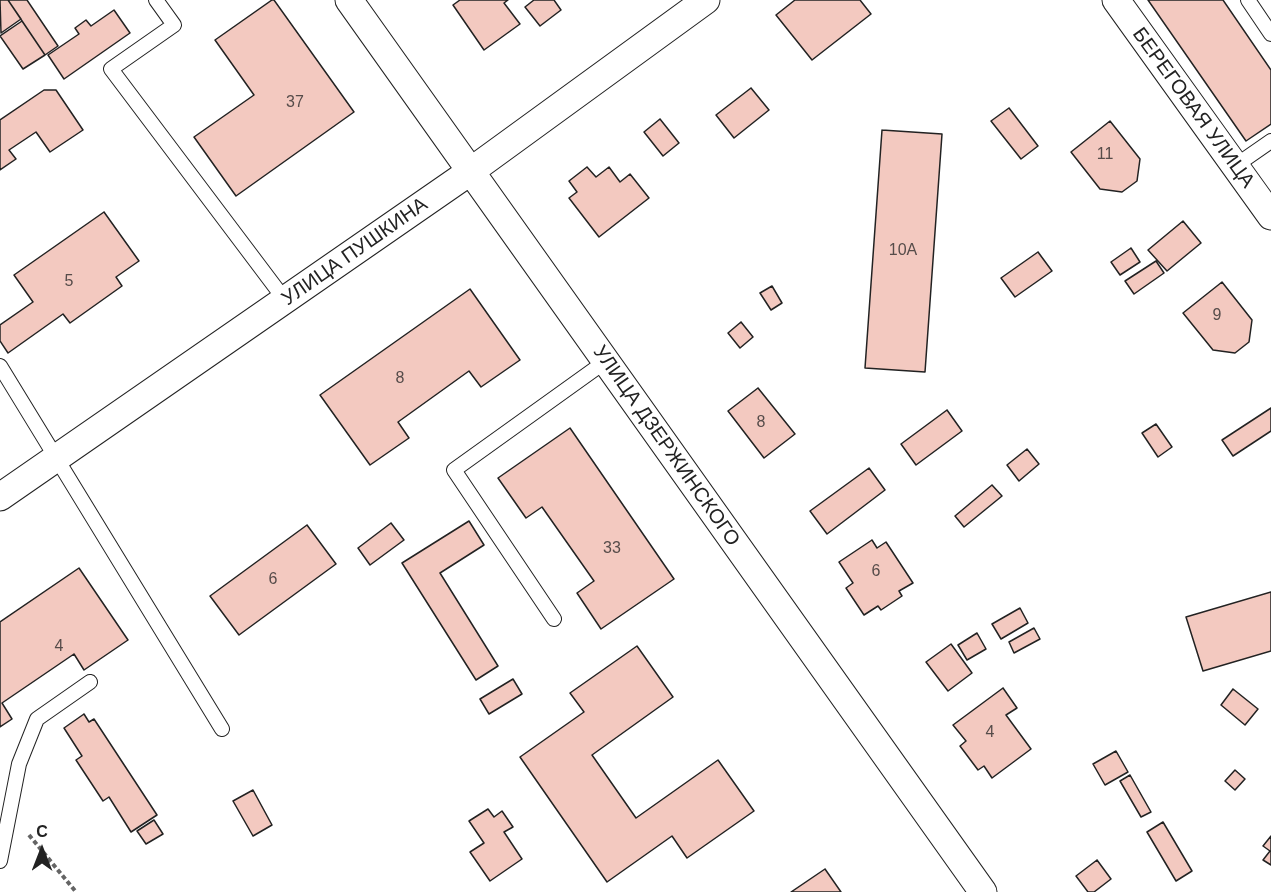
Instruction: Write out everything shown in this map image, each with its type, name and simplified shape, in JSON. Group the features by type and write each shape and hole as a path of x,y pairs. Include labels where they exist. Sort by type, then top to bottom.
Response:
{"street":[{"name":"УЛИЦА ДЗЕРЖИНСКОГО","path":"349,0 983,892"},
{"name":"УЛИЦА ПУШКИНА","path":"0,497 471,171 706,0"},
{"name":"БЕРЕГОВАЯ УЛИЦА","path":"1116,0 1271,216"}],"lane":[{"path":"156,0 174,25 111,69 285,300"},
{"path":"1248,0 1271,34"},
{"path":"1234,166 1271,141"},
{"path":"554,619 454,470 606,361"},
{"path":"0,366 222,729"},
{"path":"0,861 19,764 37,718 90,682"}],"path":[{"path":"10,812 76,892"}],"building":[{"path":"0,0 8,0 21,19 1,33"},
{"path":"8,0 27,0 58,46 45,55"},
{"path":"272,0 354,112 236,196 194,137 254,95 215,40"},
{"path":"460,0 508,0 504,3 520,24 484,50 453,5"},
{"path":"534,0 554,0 561,10 540,26 525,7"},
{"path":"795,0 860,0 871,14 812,60 776,15"},
{"path":"1148,0 1223,0 1271,70 1271,124 1246,141"},
{"path":"114,10 130,33 64,79 48,55 79,34 75,28 86,20 91,26"},
{"path":"22,21 45,55 23,69 0,36"},
{"path":"751,88 769,110 734,138 716,115"},
{"path":"44,90 56,90 83,130 50,152 36,132 9,150 16,159 0,170 0,120"},
{"path":"1009,108 1038,146 1021,159 991,121"},
{"path":"660,119 679,143 663,156 644,132"},
{"path":"1110,121 1140,159 1137,181 1122,192 1100,189 1071,152"},
{"path":"882,130 942,134 925,372 865,368"},
{"path":"587,167 596,177 609,167 620,182 630,174 649,198 599,237 569,198 577,192 569,181"},
{"path":"104,212 139,261 116,277 122,286 70,323 63,314 8,353 0,341 0,325 33,302 14,275"},
{"path":"1183,221 1201,243 1167,271 1148,250"},
{"path":"1131,248 1140,262 1120,275 1111,262"},
{"path":"1038,252 1052,271 1015,297 1001,278"},
{"path":"1156,261 1164,273 1134,294 1125,281"},
{"path":"1222,282 1252,320 1249,342 1235,353 1213,350 1183,313"},
{"path":"772,286 782,303 771,310 760,293"},
{"path":"470,289 520,360 481,387 469,371 398,422 409,438 370,465 320,395"},
{"path":"741,322 753,337 740,348 728,333"},
{"path":"758,388 795,434 764,458 728,411"},
{"path":"1271,408 1271,431 1233,456 1222,440"},
{"path":"947,410 962,431 916,465 901,444"},
{"path":"1156,424 1172,447 1158,457 1142,433"},
{"path":"570,428 674,579 601,629 577,593 594,581 542,507 526,518 498,478"},
{"path":"1027,449 1039,464 1019,481 1007,465"},
{"path":"869,468 885,490 827,534 810,511"},
{"path":"992,485 1002,496 964,527 955,516"},
{"path":"469,521 484,545 440,573 498,666 476,680 402,563"},
{"path":"391,523 404,540 370,565 358,548"},
{"path":"307,525 336,564 239,635 210,596"},
{"path":"872,540 877,548 886,542 913,583 899,591 902,596 881,610 878,606 864,615 846,588 853,583 839,562"},
{"path":"79,568 128,640 84,670 74,654 2,703 12,719 0,727 0,622"},
{"path":"1271,592 1271,651 1203,671 1186,617"},
{"path":"1020,608 1028,623 1001,639 992,624"},
{"path":"1034,628 1040,639 1014,653 1009,642"},
{"path":"977,633 986,649 967,660 958,645"},
{"path":"951,644 972,673 948,691 926,662"},
{"path":"637,646 673,697 592,755 636,818 718,760 754,811 687,858 672,836 607,882 520,757 584,712 570,693"},
{"path":"513,679 522,694 489,714 480,699"},
{"path":"1003,688 1017,708 1006,715 1031,749 992,778 984,766 978,770 960,746 966,741 953,725"},
{"path":"1233,689 1258,709 1245,725 1221,705"},
{"path":"84,714 89,722 94,719 157,815 131,832 109,797 103,801 76,760 82,756 64,728"},
{"path":"1116,751 1128,772 1105,785 1093,764"},
{"path":"1235,770 1245,779 1235,790 1225,781"},
{"path":"1130,775 1151,812 1141,817 1120,781"},
{"path":"253,790 272,825 253,836 233,801"},
{"path":"488,809 494,817 502,811 513,827 504,832 522,859 490,881 470,852 484,843 469,821"},
{"path":"154,820 163,834 146,844 137,831"},
{"path":"1163,822 1192,871 1176,881 1147,832"},
{"path":"1271,836 1271,865 1263,860 1270,851 1263,846"},
{"path":"1097,860 1111,879 1094,892 1088,892 1076,876"},
{"path":"825,869 841,892 791,892"}]}
